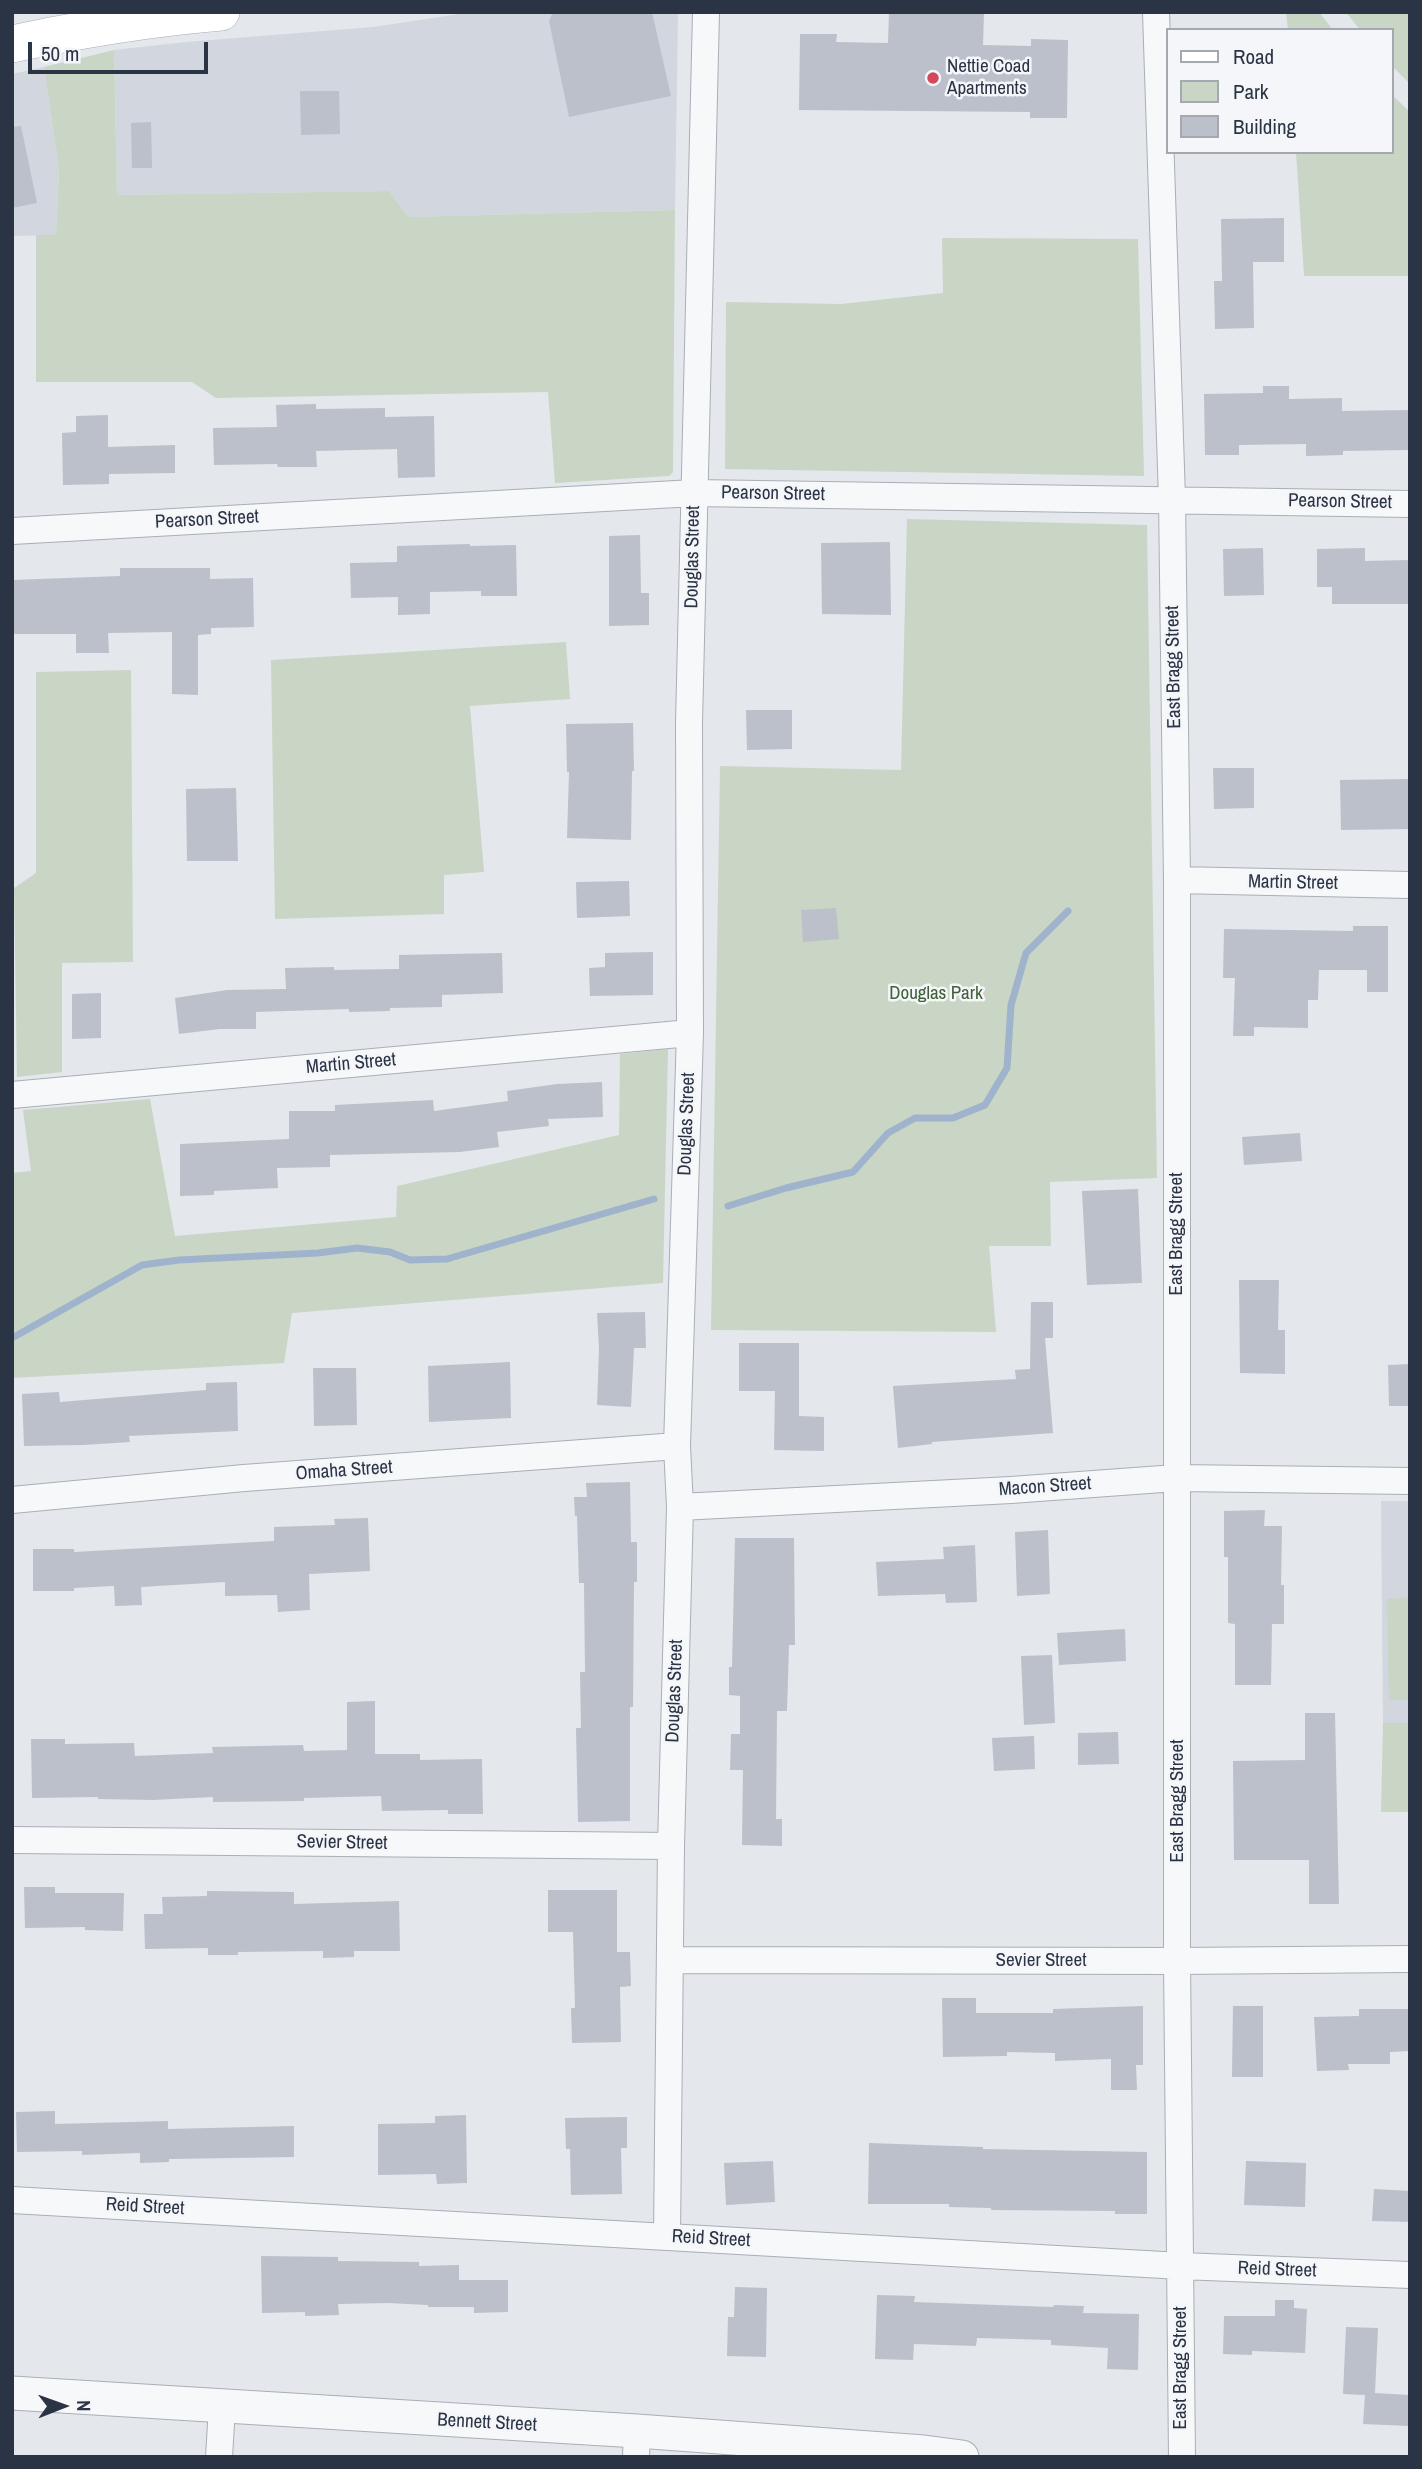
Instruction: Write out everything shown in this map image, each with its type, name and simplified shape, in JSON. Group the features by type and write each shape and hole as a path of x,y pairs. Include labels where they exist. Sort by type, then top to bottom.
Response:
{"main road":[{"path":"12,44 134,21 221,12"}],"street":[{"name":"Douglas Street","path":"667,2236 671,1846 680,1507 677,1446 690,1033 689,723 706,12"},
{"name":"East Bragg Street","path":"1156,12 1172,499 1177,880 1177,1961 1182,2457"},
{"name":"Pearson Street","path":"12,531 694,493 1410,504"},
{"name":"Martin Street","path":"1177,880 1410,886"},
{"name":"Martin Street","path":"12,1095 690,1033"},
{"name":"Omaha Street","path":"12,1500 244,1478 677,1446"},
{"name":"Macon Street","path":"680,1507 1011,1490 1176,1478 1410,1481"},
{"name":"Sevier Street","path":"12,1840 671,1846"},
{"name":"Sevier Street","path":"671,1960 1410,1959"},
{"name":"Reid Street","path":"12,2200 1181,2266 1410,2275"},
{"name":"Bennett Street","path":"12,2393 222,2407 636,2444 962,2457"},
{"path":"219,2457 222,2407"}],"shaded area":[{"path":"473,12 678,12 675,210 409,217 389,191 117,195 114,50 373,27"},
{"path":"44,67 59,169 56,235 12,236 12,74"},
{"path":"1381,1501 1410,1501 1410,1723 1383,1723"}],"green space":[{"path":"1286,12 1319,12 1331,28 1288,28"},
{"path":"1346,12 1410,12 1410,84 1394,68 1394,28 1358,28"},
{"path":"114,50 117,195 389,191 409,217 675,210 673,472 669,476 555,483 548,392 216,398 192,382 36,382 36,235 56,235 59,169 44,67"},
{"path":"1394,97 1410,112 1410,276 1304,276 1296,154 1394,154"},
{"path":"942,238 1138,239 1144,476 725,469 726,302 841,304 943,293"},
{"name":"Douglas Park","path":"907,519 1147,525 1157,1178 1050,1182 1051,1246 989,1246 996,1332 711,1330 720,766 901,770"},
{"path":"566,642 570,699 470,706 484,872 444,875 444,914 275,919 271,660"},
{"path":"131,670 133,962 62,963 62,1072 17,1077 14,888 36,873 36,672"},
{"path":"668,1049 663,1283 292,1313 284,1363 12,1378 12,1173 31,1171 23,1110 150,1099 175,1236 396,1217 397,1186 619,1135 620,1054"},
{"path":"1410,1597 1410,1700 1389,1700 1387,1599"},
{"path":"1383,1723 1410,1723 1410,1812 1381,1812"}],"building":[{"path":"553,12 652,12 671,96 569,117 549,21"},
{"name":"Nettie Coad Apartments","path":"889,12 984,12 983,45 1031,46 1031,39 1068,40 1067,118 1030,118 1030,112 799,110 800,34 837,34 836,42 888,43"},
{"path":"300,91 339,91 340,134 301,135"},
{"path":"151,122 152,168 132,168 131,123"},
{"path":"21,126 37,203 12,208 12,127"},
{"path":"1284,218 1284,262 1253,262 1254,328 1215,329 1214,281 1222,281 1221,219"},
{"path":"1263,386 1289,386 1289,399 1342,398 1342,411 1410,410 1410,450 1343,451 1343,455 1306,456 1306,444 1239,445 1239,455 1205,455 1204,394 1263,393"},
{"path":"316,404 316,409 385,408 385,417 434,416 435,477 398,478 397,449 316,451 317,467 278,467 277,464 214,465 213,428 277,427 276,405"},
{"path":"108,415 108,447 175,445 175,473 109,474 109,484 63,485 62,433 76,432 76,416"},
{"path":"640,535 641,593 649,593 649,625 609,626 609,536"},
{"path":"890,542 891,615 822,614 821,543"},
{"path":"516,545 517,596 481,596 481,591 430,592 430,614 398,615 398,597 351,598 350,563 397,562 397,546"},
{"path":"1263,548 1264,595 1224,596 1223,549"},
{"path":"1365,548 1365,561 1410,560 1410,604 1332,604 1332,587 1317,587 1317,549"},
{"path":"120,568 210,568 210,579 253,578 254,627 211,628 211,634 198,635 198,695 172,694 172,632 108,633 109,653 76,653 76,634 12,634 12,580 120,576"},
{"path":"746,710 792,710 792,749 747,750"},
{"path":"633,723 631,840 567,838 569,772 566,724"},
{"path":"1213,768 1254,768 1254,808 1214,809"},
{"path":"1410,779 1410,829 1341,830 1340,780"},
{"path":"236,788 238,861 187,861 186,789"},
{"path":"629,881 630,916 577,918 576,882"},
{"path":"836,908 839,939 803,942 801,910"},
{"path":"1353,926 1388,926 1388,992 1367,992 1367,970 1319,970 1318,1000 1308,1000 1308,1028 1254,1027 1254,1036 1233,1036 1235,978 1223,978 1224,929 1353,931"},
{"path":"653,952 653,995 590,996 589,968 605,967 605,953"},
{"path":"502,953 503,993 442,995 442,1007 390,1008 390,1011 349,1012 349,1009 256,1012 256,1029 219,1029 179,1034 175,998 227,990 286,989 285,968 399,969 399,955"},
{"path":"101,993 101,1038 72,1039 72,994"},
{"path":"602,1082 603,1117 548,1119 549,1126 497,1132 499,1147 460,1152 330,1155 330,1167 277,1168 278,1188 214,1191 214,1195 180,1196 180,1144 289,1139 289,1111 335,1111 335,1105 433,1100 434,1111 508,1101 507,1091 557,1084"},
{"path":"1300,1133 1302,1161 1244,1165 1242,1137"},
{"path":"1138,1189 1142,1283 1087,1285 1082,1191"},
{"path":"1239,1280 1279,1280 1278,1330 1285,1330 1285,1374 1240,1373"},
{"path":"1031,1302 1053,1302 1053,1338 1045,1338 1053,1433 932,1442 898,1448 893,1386 1016,1379 1015,1370 1030,1369"},
{"path":"645,1312 646,1348 634,1348 631,1407 597,1405 597,1313"},
{"path":"739,1343 799,1343 799,1416 824,1417 824,1451 774,1450 775,1391 739,1391"},
{"path":"510,1362 511,1418 429,1422 428,1366"},
{"path":"1410,1364 1410,1406 1389,1406 1388,1365"},
{"path":"313,1368 356,1368 357,1425 314,1426"},
{"path":"237,1382 238,1431 129,1436 130,1442 24,1446 22,1394 59,1392 60,1402 206,1390 206,1383"},
{"path":"630,1482 631,1542 637,1542 637,1582 634,1582 633,1707 630,1707 630,1821 578,1822 576,1728 581,1728 580,1672 585,1672 584,1583 579,1583 574,1497 587,1497 586,1483"},
{"path":"1265,1510 1264,1526 1282,1526 1281,1585 1284,1585 1284,1624 1272,1624 1271,1685 1235,1685 1235,1624 1228,1623 1228,1557 1224,1557 1224,1511"},
{"path":"368,1518 370,1571 309,1574 310,1610 278,1612 277,1595 225,1596 225,1582 141,1587 142,1605 115,1606 114,1586 74,1588 74,1591 33,1591 33,1549 74,1549 74,1552 274,1541 274,1527 335,1525 334,1519"},
{"path":"1048,1530 1050,1594 1017,1596 1015,1532"},
{"path":"735,1538 794,1538 795,1645 789,1645 787,1711 777,1711 776,1819 782,1819 782,1846 742,1845 743,1770 730,1770 731,1734 740,1734 740,1696 729,1695"},
{"path":"975,1545 977,1602 946,1603 945,1594 878,1596 876,1562 944,1559 943,1547"},
{"path":"1125,1629 1126,1661 1059,1665 1057,1633"},
{"path":"1052,1655 1055,1723 1024,1725 1021,1656"},
{"path":"375,1701 375,1754 420,1754 420,1760 482,1759 483,1814 448,1814 448,1810 382,1811 381,1796 304,1798 304,1801 213,1802 213,1797 153,1800 32,1798 31,1739 65,1739 65,1744 134,1743 135,1756 213,1753 212,1747 303,1745 304,1751 347,1750 347,1702"},
{"path":"1305,1713 1335,1713 1339,1904 1309,1904 1309,1860 1234,1860 1233,1761 1305,1760"},
{"path":"1118,1732 1119,1764 1078,1765 1078,1733"},
{"path":"1034,1736 1035,1769 994,1771 992,1738"},
{"path":"24,1887 55,1887 55,1893 124,1893 123,1931 85,1930 85,1927 25,1928"},
{"path":"548,1890 617,1890 617,1952 630,1952 631,1986 620,1987 621,2042 572,2043 571,2008 575,2008 573,1932 548,1932"},
{"path":"207,1891 294,1892 294,1904 399,1901 400,1951 354,1951 354,1957 323,1958 323,1951 208,1955 208,1948 145,1949 144,1914 163,1914 162,1897 207,1896"},
{"path":"942,1998 976,1998 976,2013 1053,2013 1053,2009 1143,2006 1143,2065 1136,2065 1137,2090 1111,2090 1111,2059 1055,2061 1055,2053 1007,2052 1007,2056 943,2057"},
{"path":"1233,2006 1263,2006 1263,2077 1232,2077"},
{"path":"1359,2009 1410,2009 1410,2051 1390,2052 1390,2064 1348,2064 1349,2070 1317,2071 1314,2017 1359,2016"},
{"path":"55,2111 55,2124 168,2121 168,2129 294,2126 294,2157 169,2159 169,2162 140,2163 140,2153 82,2155 82,2151 17,2152 16,2112"},
{"path":"466,2115 467,2183 437,2184 436,2174 378,2175 378,2124 435,2123 435,2116"},
{"path":"627,2117 627,2148 621,2148 622,2194 571,2195 570,2149 566,2149 565,2118"},
{"path":"869,2143 983,2149 1147,2152 1147,2214 1115,2214 1115,2211 991,2210 949,2207 949,2204 868,2204"},
{"path":"773,2161 775,2202 726,2205 724,2163"},
{"path":"1246,2161 1306,2163 1305,2207 1244,2205"},
{"path":"1374,2189 1410,2191 1410,2222 1372,2221"},
{"path":"261,2256 419,2262 419,2266 459,2265 459,2280 508,2280 508,2312 474,2313 474,2307 428,2307 388,2303 338,2304 339,2315 305,2316 305,2312 262,2313"},
{"path":"735,2287 767,2288 766,2357 727,2356 728,2317 734,2317"},
{"path":"877,2295 915,2296 914,2302 1084,2306 1083,2313 1139,2314 1138,2370 1107,2369 1108,2348 1051,2345 1051,2340 977,2338 976,2346 914,2344 913,2360 875,2359"},
{"path":"1275,2300 1294,2300 1294,2308 1307,2309 1305,2353 1252,2351 1252,2355 1223,2354 1224,2316 1275,2316"},
{"path":"1346,2327 1378,2328 1375,2393 1410,2395 1410,2426 1363,2424 1365,2395 1343,2394"}],"waterway":[{"path":"728,1206 786,1188 853,1172 888,1133 915,1118 953,1118 985,1105 1007,1068 1011,1005 1026,953 1068,911"},
{"path":"12,1338 142,1265 357,1248 390,1252 410,1260 447,1259 654,1199"}],"place":[{"name":"Nettie Coad Apartments","path":"933,78"}]}
